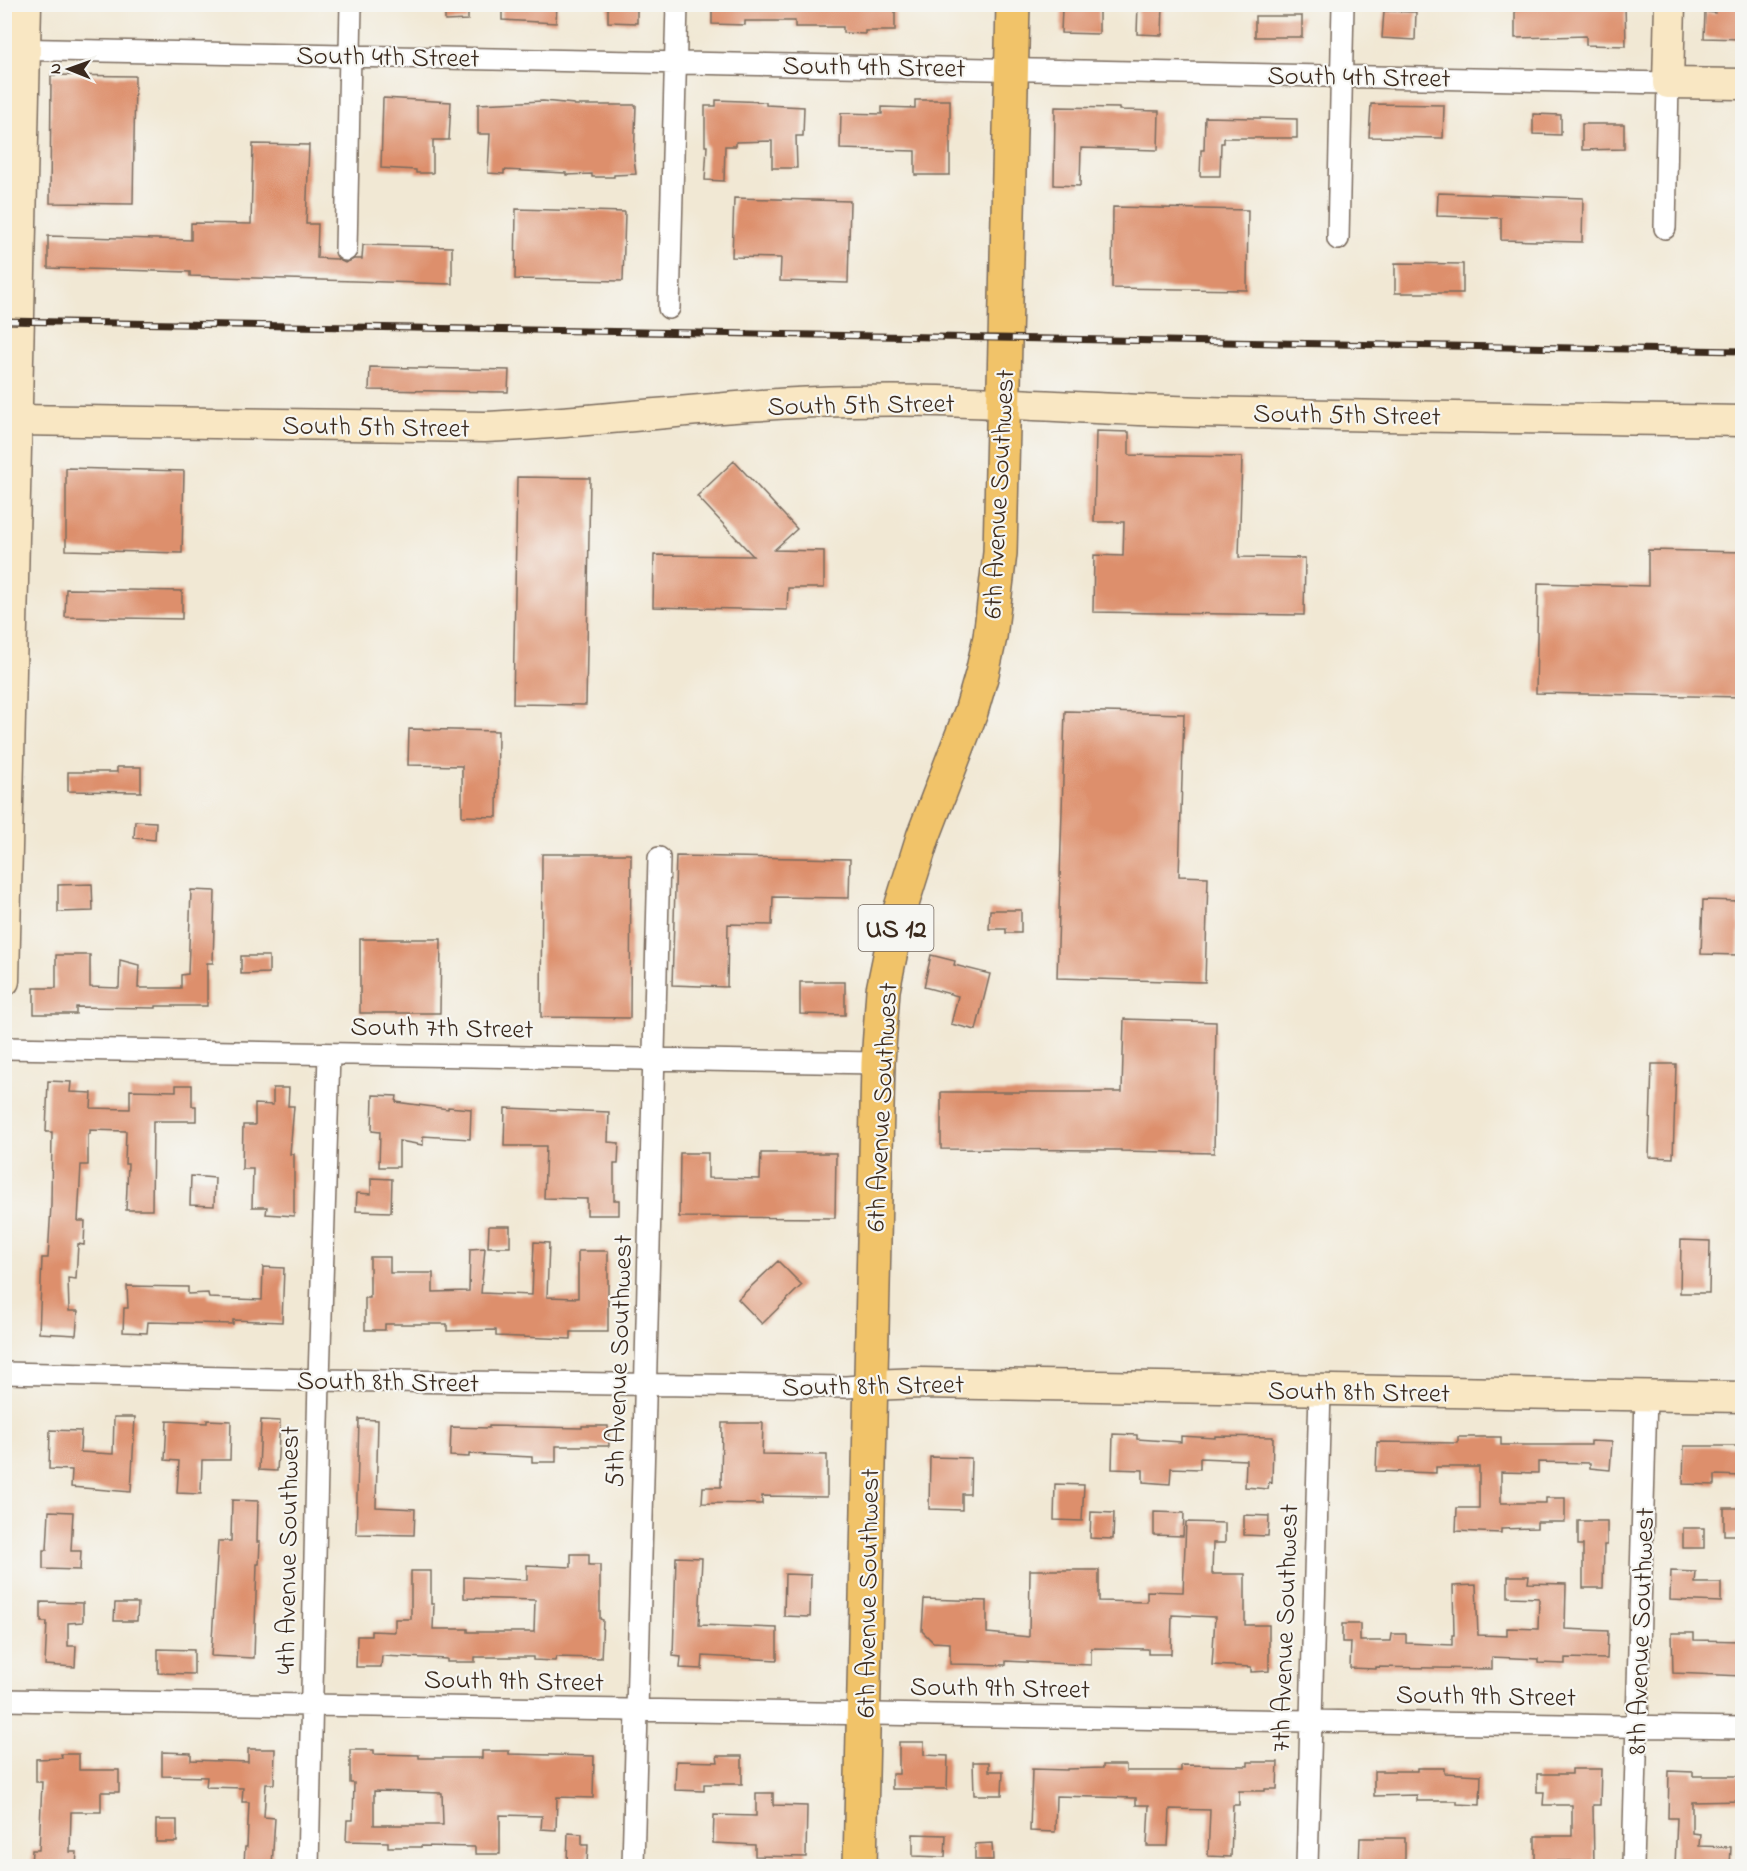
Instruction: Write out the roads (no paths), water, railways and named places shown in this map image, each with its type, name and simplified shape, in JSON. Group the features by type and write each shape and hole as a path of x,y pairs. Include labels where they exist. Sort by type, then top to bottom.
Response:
{"highway":[{"name":"6th Avenue Southwest","path":"860,1866 878,1063 883,990 898,917 923,837 971,712 990,637 1000,553 1013,4"}],"street":[{"path":"4,981 17,420 15,50 26,4"},
{"path":"346,250 351,4"},
{"path":"669,308 677,4"},
{"path":"1338,239 1343,4"},
{"path":"1665,228 1670,4"},
{"name":"South 4th Street","path":"15,50 1743,84"},
{"name":"South 5th Street","path":"17,420 485,427 535,425 724,406 829,402 1004,403 1206,412 1743,421"},
{"name":"5th Avenue Southwest","path":"633,1866 659,858"},
{"name":"South 7th Street","path":"4,1048 878,1063"},
{"name":"4th Avenue Southwest","path":"308,1866 329,1054"},
{"name":"South 8th Street","path":"4,1373 846,1387 921,1383 1743,1397"},
{"name":"7th Avenue Southwest","path":"1306,1866 1320,1391"},
{"name":"8th Avenue Southwest","path":"1633,1866 1646,1396"},
{"name":"South 9th Street","path":"4,1700 1743,1728"}],"railway":[{"path":"4,321 1742,351"}]}
